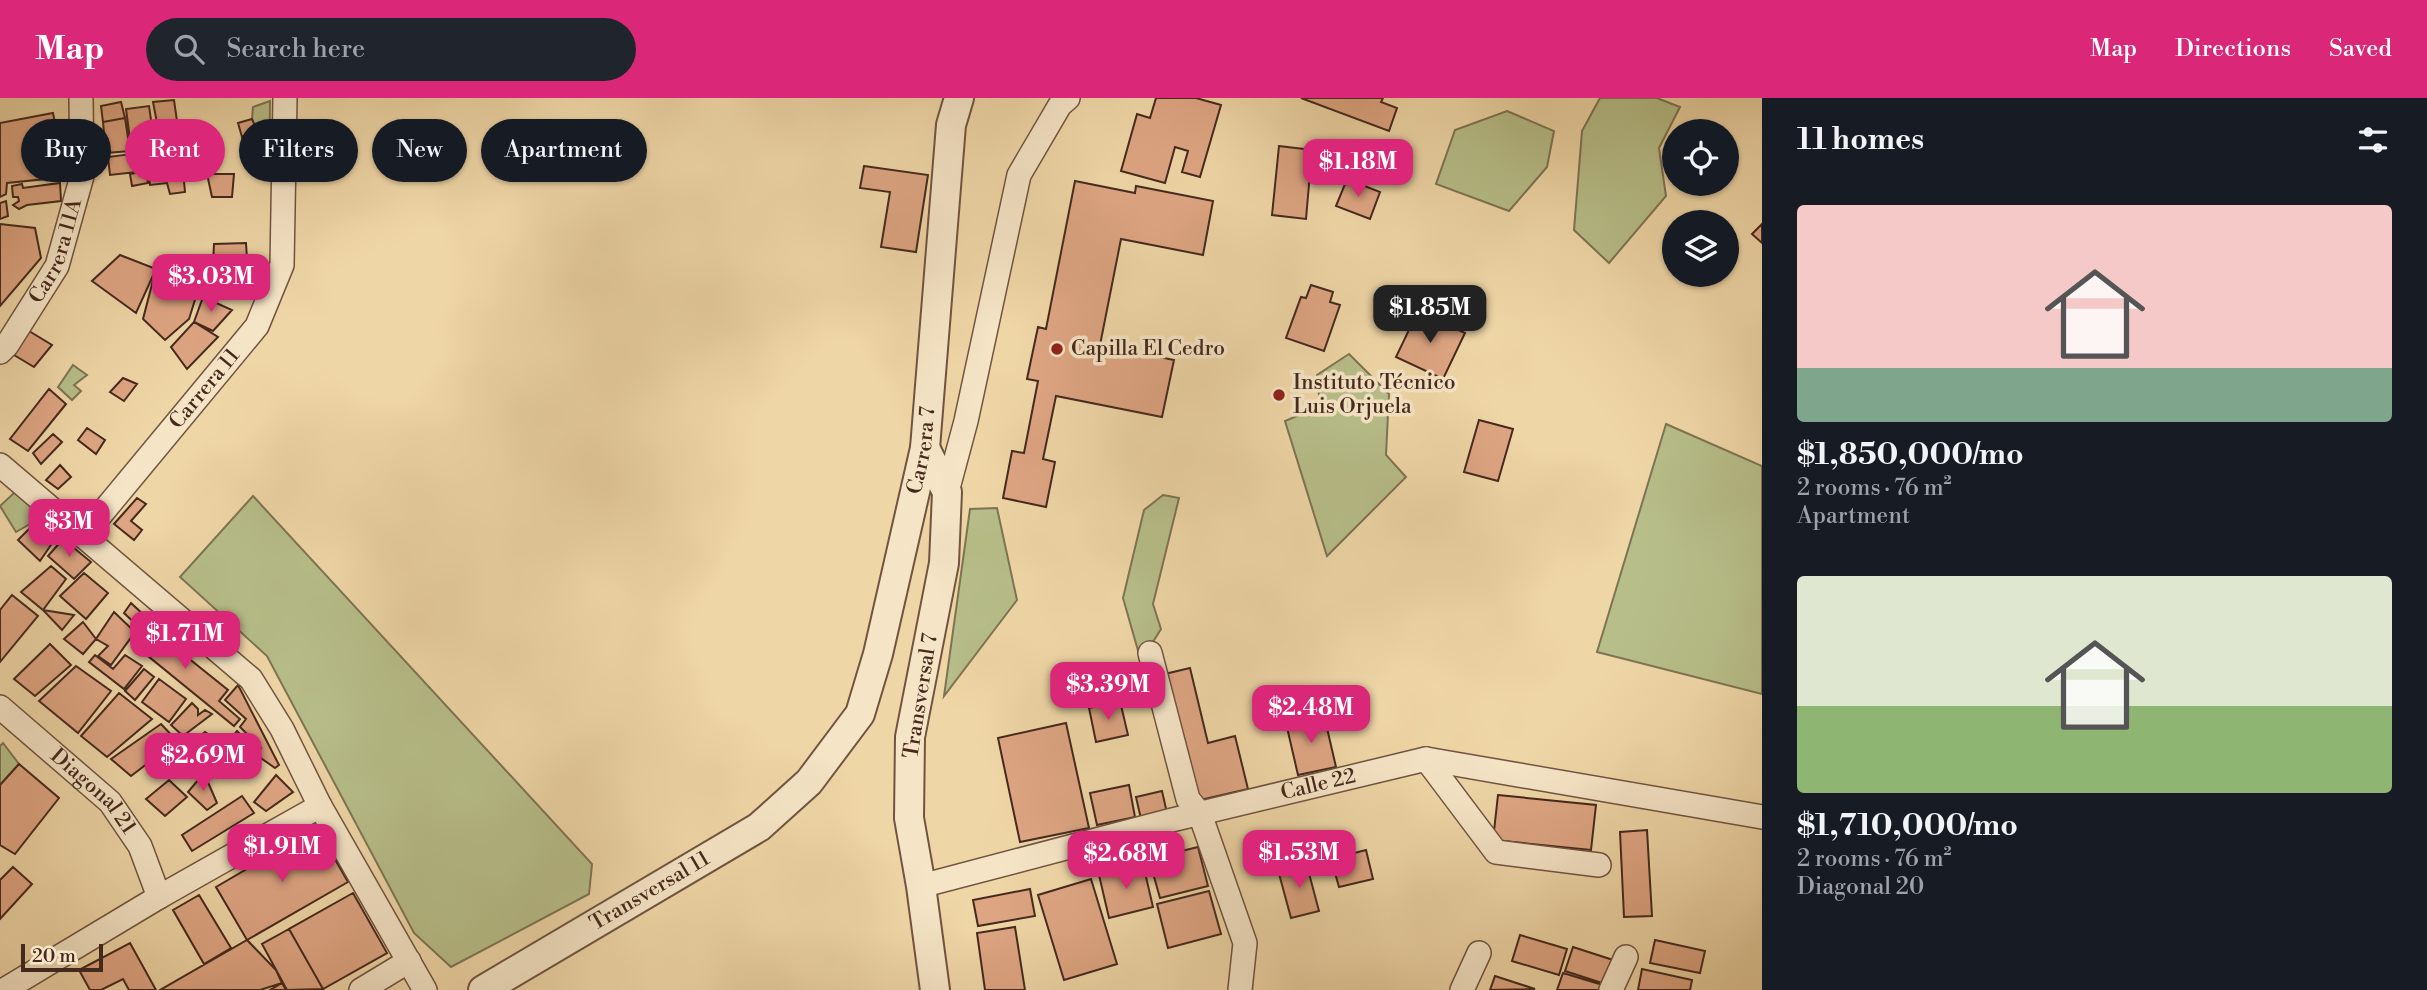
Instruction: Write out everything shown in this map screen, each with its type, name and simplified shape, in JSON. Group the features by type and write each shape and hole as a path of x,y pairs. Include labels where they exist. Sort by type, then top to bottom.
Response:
{"street":[{"name":"Carrera 11A","path":"0,352 8,345 57,266 82,176 80,98"},
{"name":"Carrera 11","path":"83,536 257,326 282,265 285,98"},
{"name":"Carrera 7","path":"809,782 860,714 878,654 925,448 951,125 958,98"},
{"path":"947,492 966,421 1019,175 1059,105 1069,98"},
{"name":"Transversal 7","path":"925,448 947,492 944,563 910,737 909,818 935,990"},
{"path":"0,465 251,679 282,729 320,806 425,990"},
{"path":"1150,653 1188,799 1200,814 1245,943 1240,990"},
{"name":"Diagonal 21","path":"0,707 110,802 140,846 159,897"},
{"path":"1426,759 1496,852 1599,865"},
{"name":"Calle 22","path":"921,886 1426,759 1762,817"},
{"name":"Transversal 11","path":"483,990 759,827 809,782"},
{"path":"4,990 159,897 320,806"},
{"path":"1462,990 1479,953"},
{"path":"1611,990 1626,957"},
{"path":"361,990 408,961"}],"green space":[{"path":"1600,98 1657,98 1680,107 1674,119 1662,119 1662,142 1659,148 1662,196 1666,196 1609,263 1574,230 1582,131"},
{"path":"270,101 270,119 252,119 253,107"},
{"path":"1507,111 1554,131 1547,167 1509,211 1436,184 1455,130"},
{"path":"184,262 206,269 199,287 173,281"},
{"path":"1349,354 1389,394 1386,455 1406,477 1327,556 1285,421 1320,406 1317,375"},
{"path":"73,365 87,375 74,385 81,391 72,400 58,387"},
{"path":"1666,424 1762,466 1762,694 1597,652"},
{"path":"15,492 42,517 16,532 0,506"},
{"path":"1163,495 1179,498 1153,604 1161,629 1141,661 1123,598 1144,510"},
{"path":"253,496 592,864 589,894 451,967 414,933 267,656 180,577"},
{"path":"997,508 1017,600 944,696 970,509"},
{"path":"3,743 19,764 0,785 0,746"}],"building":[{"path":"1156,98 1196,98 1221,105 1200,177 1182,172 1188,151 1175,147 1165,183 1121,171 1137,114 1150,118"},
{"path":"1301,98 1383,98 1381,102 1397,108 1389,131"},
{"path":"174,100 177,119 156,119 153,102"},
{"path":"121,102 125,118 103,119 101,106"},
{"path":"149,106 151,119 127,119 126,109"},
{"path":"53,113 54,119 21,119"},
{"path":"125,118 125,151 111,153 111,121"},
{"path":"21,119 21,182 7,183 6,194 0,197 0,123"},
{"path":"1279,146 1312,150 1306,219 1272,215"},
{"path":"125,155 125,173 111,175 111,157"},
{"path":"864,166 928,175 916,252 881,247 890,192 860,188"},
{"path":"225,174 234,174 232,197 212,197 209,182 225,182"},
{"path":"1347,179 1380,192 1370,219 1336,206"},
{"path":"1075,181 1135,193 1136,186 1213,201 1203,255 1121,239 1100,345 1174,360 1162,417 1056,396 1043,459 1055,462 1046,507 1003,498 1012,451 1024,453 1038,381 1027,379 1038,327 1046,329"},
{"path":"131,182 148,182 148,183 132,186"},
{"path":"150,182 184,182 185,192 170,194 167,183 150,185"},
{"path":"60,183 61,201 27,205 19,209 13,205 19,201 18,197 13,197 12,186 22,184 23,188"},
{"path":"6,201 8,216 0,219 0,203"},
{"path":"0,224 35,228 41,258 0,306"},
{"path":"1762,224 1762,243 1752,234"},
{"path":"246,243 247,259 233,263 232,269 221,269 213,265 214,244"},
{"path":"120,255 156,269 136,313 92,281"},
{"path":"156,269 173,281 199,287 189,319 165,340 143,319"},
{"path":"1311,285 1333,292 1330,302 1340,305 1324,351 1286,338 1301,297 1306,298"},
{"path":"203,297 232,310 213,331 194,322"},
{"path":"1418,311 1465,333 1443,379 1396,357"},
{"path":"194,322 218,337 187,369 171,347"},
{"path":"29,331 52,345 34,367 14,355"},
{"path":"123,378 137,384 124,401 110,392"},
{"path":"49,389 66,404 28,451 10,439"},
{"path":"1479,420 1513,429 1498,481 1464,472"},
{"path":"87,428 105,440 96,454 78,440"},
{"path":"53,434 62,442 41,464 33,453"},
{"path":"60,465 71,477 58,489 46,480"},
{"path":"137,498 146,504 131,521 142,530 134,540 114,524"},
{"path":"32,526 53,542 40,561 18,540"},
{"path":"63,539 91,562 74,579 48,556"},
{"path":"51,566 66,579 43,610 21,592"},
{"path":"84,573 108,593 86,619 60,596"},
{"path":"12,595 38,616 0,662 0,610"},
{"path":"131,603 147,618 140,628 124,613"},
{"path":"43,610 74,615 62,630"},
{"path":"155,611 175,628 168,636 148,619"},
{"path":"114,612 135,632 111,665 98,656 108,646 96,639"},
{"path":"83,622 96,639 83,654 64,639"},
{"path":"147,625 228,690 219,701 240,719 234,726 132,643"},
{"path":"50,644 71,665 35,696 14,679"},
{"path":"95,655 113,669 125,655 142,666 124,689 89,662"},
{"path":"76,666 111,691 78,733 39,701"},
{"path":"1190,668 1208,743 1235,736 1248,789 1183,804 1152,677"},
{"path":"144,669 154,677 135,700 125,691"},
{"path":"159,679 186,699 169,722 142,702"},
{"path":"238,685 279,765 275,768 255,754 261,748 240,727 246,719 225,700"},
{"path":"119,693 152,719 107,757 81,736"},
{"path":"1120,701 1128,735 1096,742 1089,708"},
{"path":"192,703 198,709 198,715 205,710 212,714 183,736 171,725"},
{"path":"1324,715 1336,767 1298,775 1286,723"},
{"path":"1066,723 1089,828 1020,842 998,738"},
{"path":"161,724 177,741 131,776 111,759"},
{"path":"237,731 253,747 216,773 187,746 205,732 225,746"},
{"path":"19,764 59,798 15,854 0,845 0,785"},
{"path":"204,773 217,803 207,810 188,792"},
{"path":"276,775 293,792 266,811 254,802"},
{"path":"169,780 187,797 165,816 146,799"},
{"path":"1129,785 1135,817 1097,825 1090,793"},
{"path":"1162,791 1167,813 1141,819 1136,797"},
{"path":"1498,795 1596,805 1591,850 1493,840"},
{"path":"242,796 254,813 192,851 182,835"},
{"path":"317,828 348,882 247,940 216,887"},
{"path":"1647,830 1652,916 1624,917 1620,832"},
{"path":"1198,847 1208,886 1160,898 1149,859"},
{"path":"1366,850 1373,879 1339,887 1331,859"},
{"path":"1306,862 1319,911 1291,918 1278,870"},
{"path":"1143,864 1153,907 1109,918 1099,875"},
{"path":"13,867 32,884 0,919 0,880"},
{"path":"1091,879 1117,964 1064,980 1038,895"},
{"path":"1030,889 1035,916 978,926 973,900"},
{"path":"1209,891 1221,934 1168,948 1157,904"},
{"path":"353,893 387,953 323,989 289,929"},
{"path":"199,895 231,948 204,964 173,910"},
{"path":"1015,927 1025,990 985,990 977,933"},
{"path":"289,929 323,989 287,990 262,944"},
{"path":"1520,935 1567,949 1559,975 1512,961"},
{"path":"247,940 276,970 282,983 260,990 160,990"},
{"path":"1655,940 1705,951 1700,973 1650,963"},
{"path":"130,943 156,990 129,990 123,979 101,990 90,990 79,970"},
{"path":"1573,947 1613,960 1605,984 1565,971"},
{"path":"1642,969 1692,980 1690,990 1638,990"},
{"path":"1563,973 1606,986 1604,990 1557,990"},
{"path":"1495,976 1535,989 1490,990"},
{"path":"282,983 286,990 270,990"}],"place":[{"name":"Capilla El Cedro","path":"1057,349"},
{"name":"Instituto Técnico Luis Orjuela","path":"1279,395"}]}
